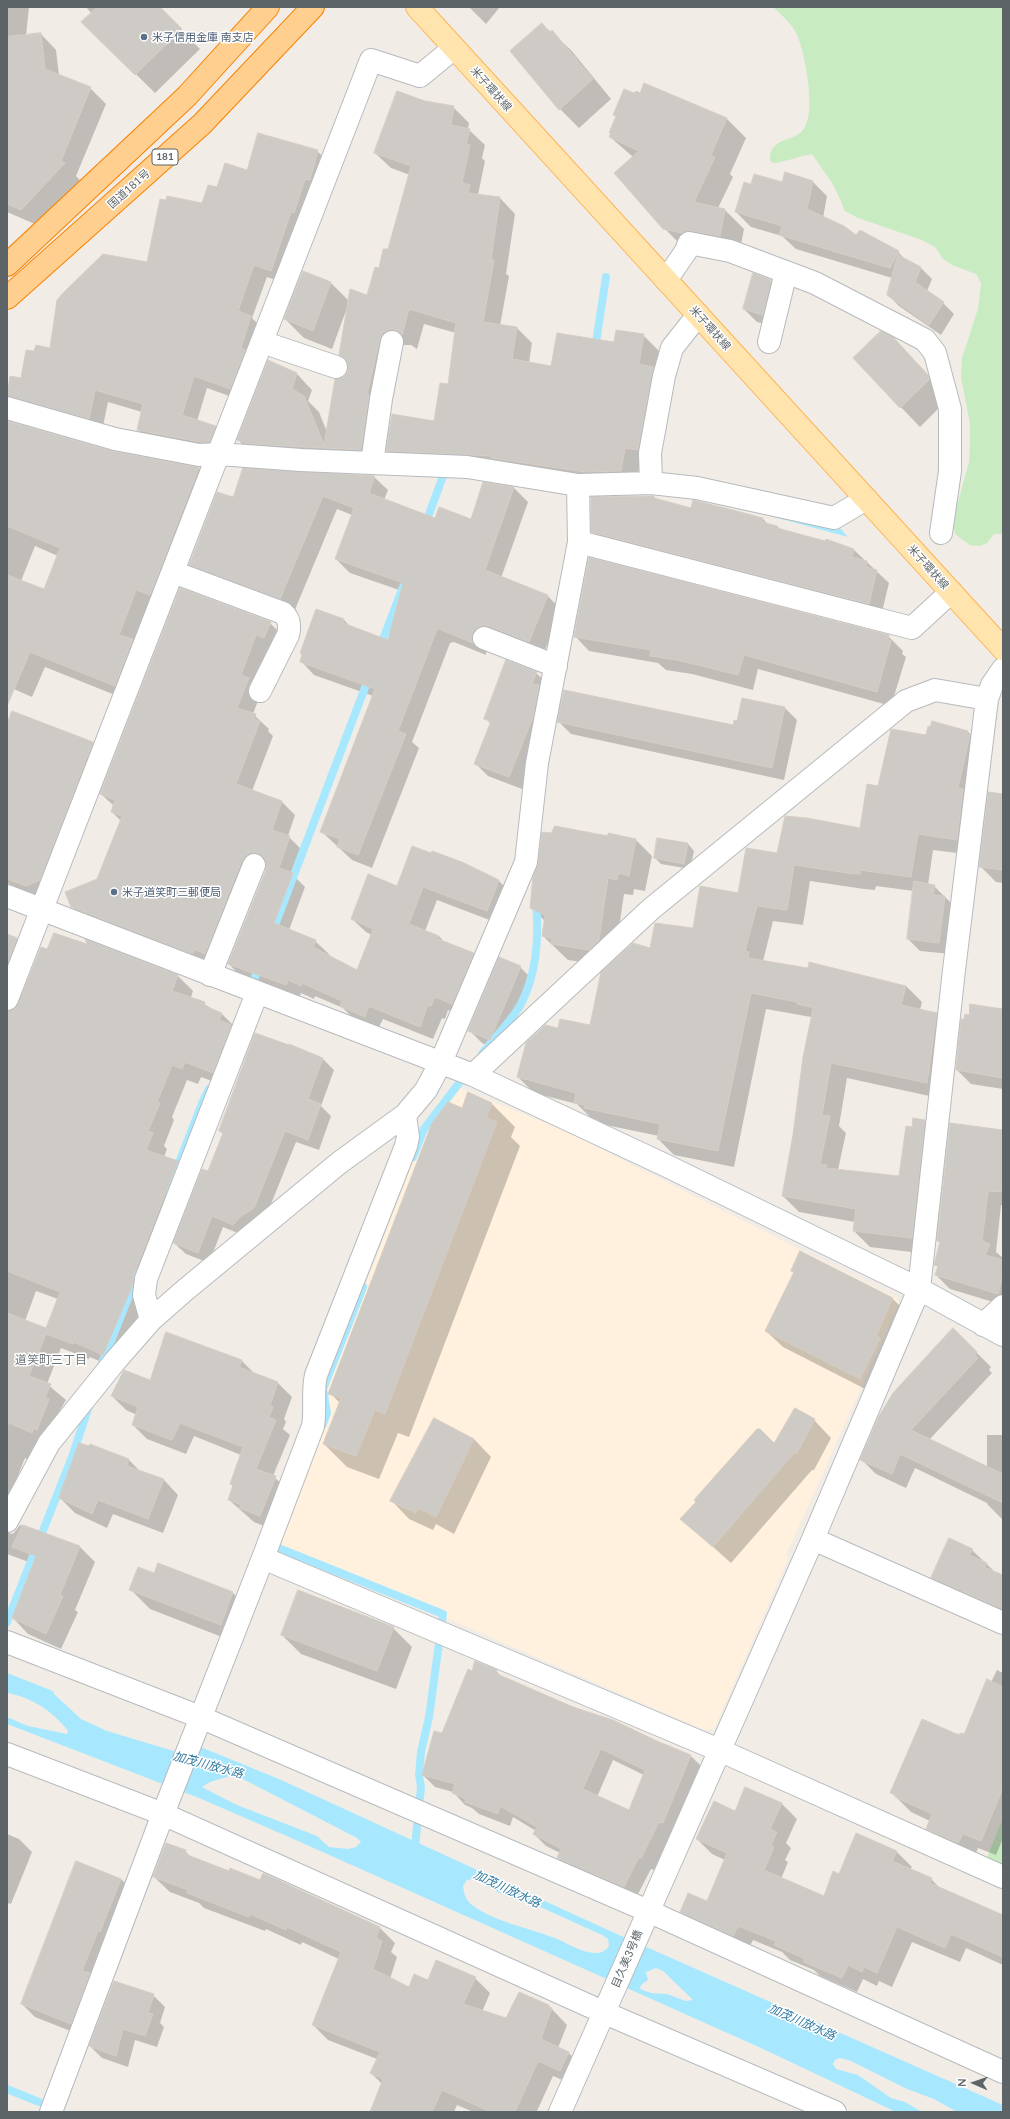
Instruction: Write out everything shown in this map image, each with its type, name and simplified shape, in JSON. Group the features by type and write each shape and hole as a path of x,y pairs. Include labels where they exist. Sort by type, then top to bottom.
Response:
{"highway":[{"name":"181","path":"7,265 187,96 268,7"},
{"name":"国道181号","path":"7,298 202,124 313,7"}],"main road":[{"name":"米子環状線","path":"417,7 1003,649"}],"street":[{"path":"7,999 372,60 420,76 454,48"},
{"path":"666,280 686,251 689,244 730,251 815,283 925,340 935,352 950,409 950,471 941,533"},
{"path":"769,342 786,272"},
{"path":"651,483 650,453 664,376 672,348 698,315"},
{"path":"262,342 336,367"},
{"path":"373,458 392,342"},
{"path":"7,408 115,439 199,455 219,454 373,458 467,467 578,485 651,483 697,488 834,518 866,499"},
{"path":"7,1521 49,1443 116,1360 151,1320 338,1163 405,1115 426,1090 441,1062 526,862 537,763 579,542 578,485"},
{"path":"579,542 912,628 951,592"},
{"path":"173,572 283,613 287,617 289,629 288,635 260,691"},
{"path":"484,638 556,666"},
{"name":"目久美3号橋","path":"560,2112 813,1539 919,1289 954,970 987,699 992,685 1003,670"},
{"path":"473,1075 651,909 906,701 935,690 987,699"},
{"path":"210,975 254,865"},
{"path":"7,896 473,1075 667,1166 919,1289 1003,1335"},
{"path":"151,1320 144,1295 146,1279 257,993"},
{"path":"51,2112 165,1809 313,1426 315,1413 313,1386 316,1375 406,1146 408,1137 405,1115"},
{"path":"983,1325 1003,1306"},
{"path":"813,1539 1003,1623"},
{"path":"263,1558 719,1750 1003,1876"},
{"path":"7,1642 199,1722 1003,2072"},
{"path":"7,1754 165,1809 609,2003 835,2112"}],"shaded area":[{"path":"460,1088 569,1133 896,1298 899,1303 786,1555 789,1557 714,1729 704,1730 444,1617 445,1612 312,1557 278,1545 329,1413 324,1390 426,1129 448,1100"}],"green space":[{"path":"773,7 1003,7 1003,534 994,534 987,543 980,546 970,545 956,535 952,524 969,462 970,424 961,378 962,358 978,309 981,283 976,274 952,265 943,259 935,247 922,240 858,218 845,211 834,186 812,154 773,163 770,160 773,147 794,137 803,130 807,122 809,111 806,69 797,35 790,23"},
{"path":"1003,1818 1003,1864 987,1857"}],"water":[{"path":"591,486 668,489 707,493 841,529 848,537 704,498 592,491 586,493"},
{"name":"加茂川放水路","path":"7,1673 53,1691 54,1694 81,1719 107,1731 174,1751 198,1746 279,1779 608,1930 1003,2105 1003,2112 957,2112 934,2099 907,2089 851,2061 840,2058 835,2060 833,2064 836,2069 858,2075 891,2098 905,2102 922,2112 896,2112 761,2048 289,1837 199,1798 7,1724 7,1717 28,1726 67,1734 68,1731 56,1717 41,1706 25,1698 7,1693","holes":["230,1776 241,1778 357,1838 361,1842 356,1847 348,1849 329,1847 317,1836 237,1805 202,1787 210,1782","473,1879 506,1896 538,1906 602,1935 608,1939 609,1946 600,1953 590,1953 552,1937 491,1916 472,1905 467,1899 463,1886 467,1880","656,1968 663,1971 693,2000 686,2001 667,1994 651,1993 640,1989 641,1985 648,1980 646,1972"]}],"building":[{"path":"98,7 160,7 182,29 135,75 81,22"},
{"path":"542,23 550,33 552,30 593,79 559,110 510,51"},
{"path":"41,33 45,69 91,87 61,161 65,163 21,210 7,204 7,37"},
{"path":"644,83 727,118 711,155 715,157 694,202 725,209 720,236 691,231 682,233 663,229 614,173 639,151 609,137 611,133 609,133 616,116 613,115 624,89 634,93 636,91 640,93"},
{"path":"397,91 425,101 454,106 451,125 470,129 466,144 470,145 462,183 470,185 468,193 500,197 491,260 494,260 483,322 517,327 512,359 551,366 557,333 614,342 616,330 644,334 639,364 654,367 638,450 625,448 621,471 585,472 491,458 492,456 386,451 392,414 434,421 440,383 448,384 456,323 409,309 402,335 395,330 388,330 380,339 367,394 369,394 361,450 248,444 237,440 268,360 297,373 292,389 304,396 324,445 335,379 344,377 348,371 346,359 339,355 350,289 367,295 375,267 379,268 383,249 388,249 411,166 374,153"},
{"path":"258,133 318,150 310,180 305,179 294,213 291,212 271,271 254,265 238,311 251,316 241,348 245,350 230,389 194,376 182,415 216,426 210,442 200,442 137,430 143,404 95,390 89,419 7,396 10,376 21,378 26,350 34,351 36,345 50,348 57,300 63,293 103,254 147,262 160,199 166,200 167,196 202,203 208,185 217,187 225,163 247,170"},
{"path":"785,172 813,181 807,209 844,226 856,235 860,230 899,251 890,268 779,235 782,226 735,212 744,182 751,184 754,174 782,182"},
{"path":"898,255 921,267 915,282 944,302 929,325 887,295"},
{"path":"303,271 331,282 313,331 284,319"},
{"path":"753,273 771,280 763,315 743,309"},
{"path":"881,331 893,337 928,375 929,380 900,408 853,358"},
{"path":"7,421 112,451 199,467 150,595 136,590 119,635 133,639 115,686 30,652 7,706 7,575 44,589 60,548 7,526"},
{"path":"243,468 375,476 369,493 435,518 439,507 471,519 483,482 514,487 485,570 548,595 529,642 488,626 482,626 476,629 472,634 473,643 437,629 398,731 406,734 358,855 337,847 340,839 320,832 375,689 300,662 302,654 300,653 316,609 344,619 343,623 388,640 403,583 335,559 354,508 323,496 280,599 189,565 217,492 233,497"},
{"path":"654,496 654,498 691,508 693,500 763,518 762,522 777,526 777,528 825,541 826,539 854,549 852,557 867,561 866,567 877,570 869,604 591,532 591,497"},
{"path":"589,557 889,635 888,640 891,641 877,692 744,655 738,675 677,660 650,656 651,650 574,637"},
{"path":"180,588 271,622 264,638 256,635 241,675 249,678 237,708 256,714 254,719 260,721 236,784 282,801 272,830 290,836 279,868 293,873 274,923 316,940 313,947 357,970 373,929 351,919 368,874 397,886 412,846 431,853 432,851 462,862 499,880 487,911 423,887 409,924 439,936 438,939 474,953 452,1004 435,997 431,1006 428,1005 420,1027 369,1006 365,1017 340,1006 342,1001 302,983 301,986 288,980 286,985 228,964 266,870 264,858 258,853 247,855 242,860 205,954 196,950 192,954 71,907 65,892 97,879 122,816 111,812 115,800 100,794"},
{"path":"506,660 537,672 532,684 539,685 533,717 509,777 474,764 491,721 484,719"},
{"path":"564,690 733,725 734,720 737,721 742,698 785,707 772,768 557,722"},
{"path":"12,711 93,742 40,880 26,886 7,879 7,724"},
{"path":"932,721 968,731 967,735 970,735 958,788 963,789 957,840 918,834 911,877 860,870 860,874 848,873 794,865 787,910 757,906 745,951 749,952 748,958 808,968 809,962 906,986 901,1005 937,1013 927,1083 831,1063 822,1115 830,1116 820,1164 827,1165 826,1168 899,1176 906,1126 912,1127 913,1118 925,1120 912,1238 853,1231 856,1209 782,1196 793,1135 803,1057 813,1009 811,1007 797,1004 797,1002 751,993 718,1151 657,1139 660,1124 584,1108 585,1105 574,1103 576,1093 517,1077 526,1043 545,1025 558,1028 560,1019 590,1025 601,972 633,943 650,948 655,923 693,928 700,886 738,893 746,848 777,853 785,816 807,818 860,828 867,784 878,786 891,729 926,735 928,726 930,727"},
{"path":"988,792 1003,794 1003,870 979,867"},
{"path":"555,826 608,836 608,833 636,839 629,876 619,873 617,880 608,878 599,940 589,950 551,944 552,939 542,936 545,915 530,908 533,877 538,864 542,832 551,833"},
{"path":"657,838 688,843 684,864 654,858"},
{"path":"914,881 935,885 933,895 945,896 939,943 907,939"},
{"path":"54,933 87,944 85,939 178,975 172,991 205,1002 204,1006 222,1013 219,1020 231,1025 213,1073 185,1062 182,1069 172,1065 157,1102 160,1103 148,1131 153,1133 146,1150 178,1161 134,1274 133,1284 103,1355 74,1342 73,1344 46,1334 29,1376 51,1384 45,1397 49,1399 37,1430 34,1428 32,1433 9,1423 7,1427 7,1313 46,1328 60,1292 7,1271 7,1011 14,1009 18,1004 41,947 47,949"},
{"path":"7,934 17,938 7,964"},
{"path":"499,957 521,966 490,1040 468,1031"},
{"path":"970,1004 1003,1009 1003,1078 956,1070 961,1019 964,1019 965,1014 969,1015"},
{"path":"255,1033 289,1044 323,1058 308,1099 321,1104 308,1140 285,1131 254,1208 240,1217 233,1225 212,1216 198,1253 173,1243 202,1169 208,1171 223,1133 219,1131"},
{"path":"468,1092 492,1103 486,1118 497,1122 385,1414 375,1410 356,1456 323,1444 341,1398 328,1394 432,1123 448,1102 462,1108"},
{"path":"950,1123 1003,1130 1003,1192 988,1191 982,1241 990,1244 985,1255 1003,1260 1003,1274 998,1294 935,1275 938,1266 934,1265 940,1241 937,1241"},
{"path":"800,1251 893,1298 876,1336 880,1338 860,1379 765,1331 794,1272 791,1271"},
{"path":"953,1328 977,1352 975,1355 978,1358 911,1430 1003,1474 1003,1503 900,1454 892,1474 860,1460 879,1416 893,1393"},
{"path":"166,1332 242,1360 239,1367 278,1382 270,1405 273,1407 269,1417 276,1420 256,1469 276,1476 260,1516 239,1508 241,1505 228,1500 233,1485 230,1484 243,1447 180,1423 172,1440 132,1425 138,1407 111,1396 124,1370 150,1380"},
{"path":"795,1408 815,1419 797,1453 794,1453 713,1547 680,1519 696,1502 694,1500 757,1429 760,1429 774,1443"},
{"path":"434,1418 474,1439 436,1517 418,1508 416,1513 390,1501"},
{"path":"79,1443 89,1446 90,1444 129,1459 127,1466 164,1479 148,1519 98,1500 92,1514 59,1498"},
{"path":"23,1525 80,1546 60,1595 63,1596 46,1634 12,1618 36,1556 12,1547"},
{"path":"949,1538 973,1549 969,1555 987,1563 984,1567 1003,1575 1003,1609 931,1578"},
{"path":"158,1563 233,1592 221,1625 129,1590 138,1567 154,1573"},
{"path":"298,1590 394,1627 377,1671 281,1635"},
{"path":"475,1661 497,1670 495,1673 573,1707 613,1720 691,1755 663,1823 659,1822 641,1858 639,1857 624,1887 557,1858 561,1849 533,1834 537,1827 500,1806 498,1814 465,1802 466,1799 452,1793 455,1784 422,1775 434,1731 442,1733 468,1669 472,1671","holes":["601,1749 645,1770 629,1810 583,1789"]},
{"path":"987,1679 1003,1687 1003,1788 981,1841 963,1834 958,1843 926,1829 932,1814 895,1797 896,1795 890,1793 922,1719 959,1735 960,1733 964,1734"},
{"path":"745,1787 782,1803 770,1829 777,1832 771,1845 774,1847 764,1870 824,1896 833,1871 839,1874 856,1833 897,1851 892,1861 932,1878 930,1883 1003,1915 1003,1957 951,1934 945,1948 897,1927 877,1973 864,1967 862,1972 848,1965 842,1978 804,1962 805,1959 774,1945 776,1941 738,1926 733,1936 680,1912 688,1893 707,1901 727,1853 696,1839 714,1801 735,1811"},
{"path":"166,1843 186,1850 185,1854 229,1871 230,1868 260,1880 263,1873 380,1927 376,1938 382,1941 373,1969 409,1987 414,1974 428,1980 436,1960 476,1977 463,2004 506,2018 519,1992 549,2005 549,2007 552,2008 541,2039 569,2052 560,2071 538,2061 515,2112 491,2112 442,2090 432,2112 370,2112 383,2079 370,2073 380,2052 312,2025 341,1952 287,1927 286,1930 250,1914 249,1917 187,1893 188,1890 153,1877"},
{"path":"76,1861 121,1879 100,1932 98,1931 82,1971 90,1973 71,2024 21,2004"},
{"path":"114,1981 154,1994 148,2013 153,2014 145,2036 123,2029 116,2056 89,2046"}],"waterway":[{"path":"595,349 606,277"},
{"path":"425,525 446,468"},
{"path":"380,647 403,587"},
{"path":"272,933 369,677"},
{"path":"482,1054 521,1004 531,980 537,941 536,902"},
{"path":"250,989 260,965"},
{"path":"413,1157 424,1129 466,1074"},
{"path":"168,1191 209,1089"},
{"path":"101,1366 138,1273"},
{"path":"322,1426 327,1413 323,1389 363,1287"},
{"path":"7,1622 72,1457 89,1406"},
{"path":"276,1547 443,1614 429,1717 421,1752 419,1775 421,1787 415,1847"},
{"path":"7,2089 39,2102"}],"place":[{"name":"米子信用金庫 南支店","path":"144,37"},
{"name":"米子道笑町三郵便局","path":"114,892"}],"district":[{"name":"道笑町三丁目","path":"51,1360"}]}
